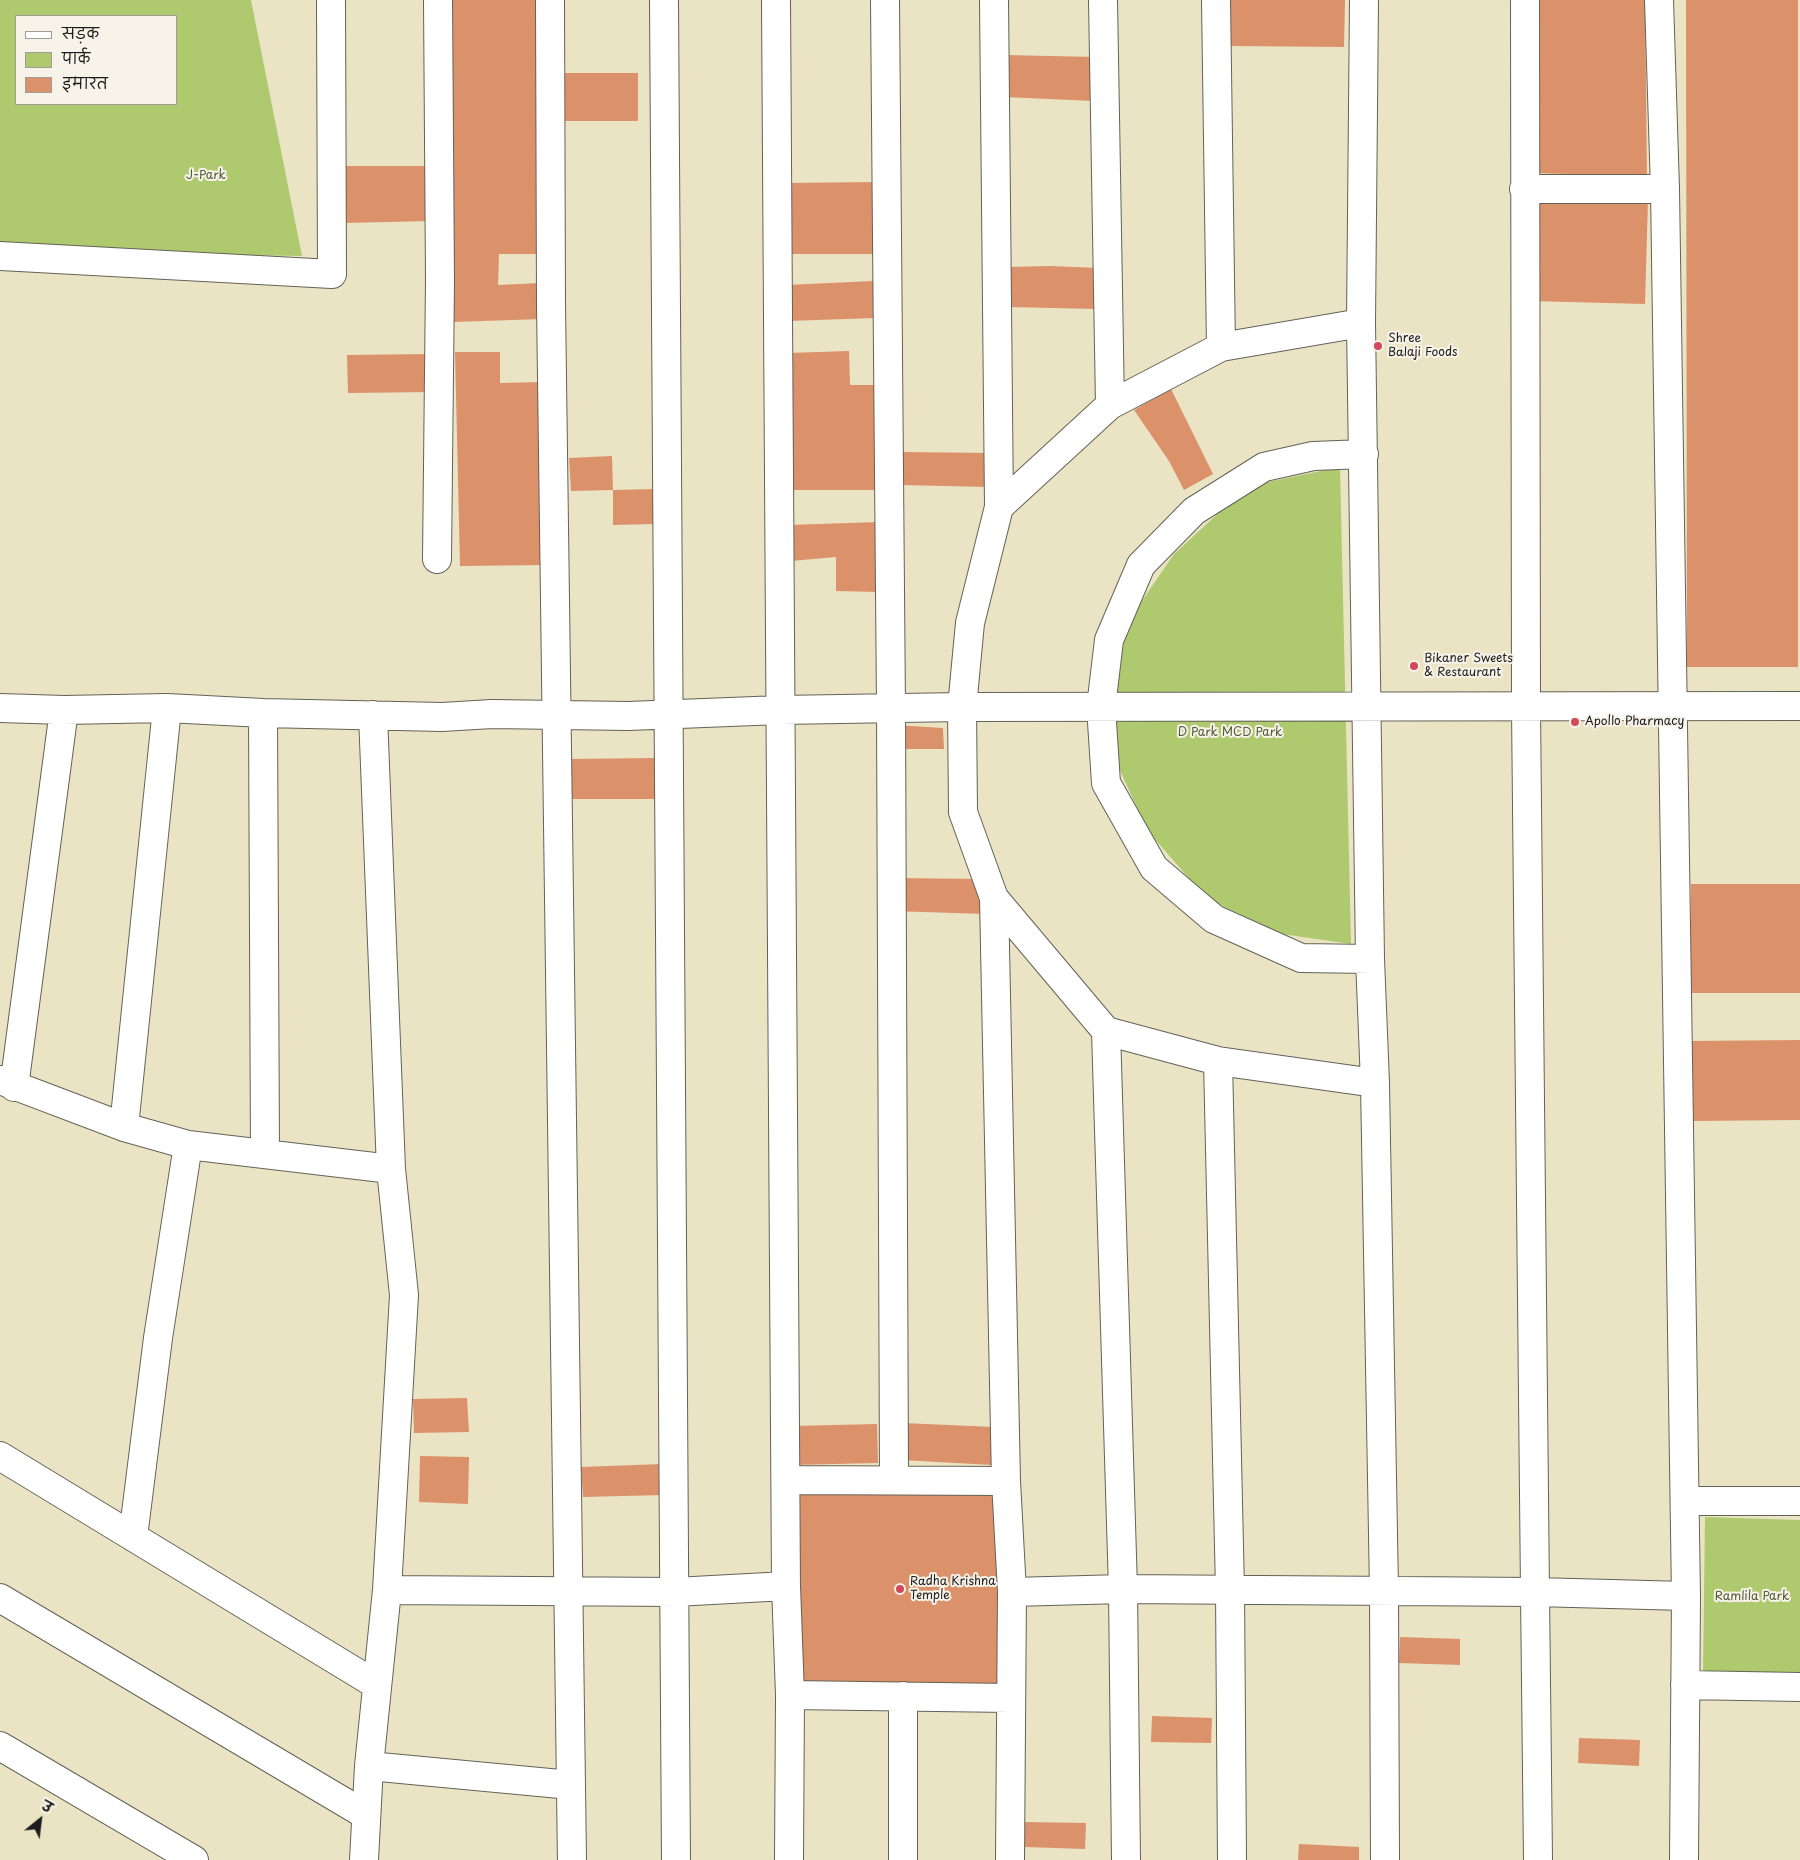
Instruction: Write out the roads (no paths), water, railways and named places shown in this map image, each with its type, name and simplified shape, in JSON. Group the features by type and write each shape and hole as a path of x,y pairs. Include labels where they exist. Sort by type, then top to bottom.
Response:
{"street":[{"path":"0,256 332,274 332,0"},
{"path":"437,559 440,290 438,0"},
{"path":"550,0 551,304 566,1591 572,1860"},
{"path":"664,0 667,714 676,1860"},
{"path":"776,0 786,1586 790,1695 789,1860"},
{"path":"885,0 891,707 894,1480"},
{"path":"994,0 999,507 970,623 962,706 963,812 994,898 1006,1481 1012,1592 1010,1860"},
{"path":"1102,0 1110,405"},
{"path":"1216,0 1221,347"},
{"path":"1364,0 1361,323 1370,959 1375,1083 1384,1591 1385,1860"},
{"path":"1525,0 1526,708 1538,1860"},
{"path":"1659,0 1665,189 1685,1501 1684,1860"},
{"path":"1524,189 1665,189"},
{"path":"999,507 1110,405 1221,347 1361,323"},
{"path":"1364,454 1313,456 1264,467 1194,510 1141,566 1109,640 1101,707 1106,783 1154,868 1214,919 1301,958 1370,959"},
{"path":"0,708 64,710 168,708 263,713 557,716 962,706 1673,708 1800,706"},
{"path":"124,1127 168,708"},
{"path":"64,710 7,1084 124,1127 188,1145 391,1169"},
{"path":"263,713 265,1154"},
{"path":"364,1860 369,1766 387,1590 404,1295 391,1169 373,715"},
{"path":"994,898 1106,1031 1218,1062 1375,1083"},
{"path":"1106,1031 1124,1589 1126,1860"},
{"path":"1218,1062 1230,1590 1232,1860"},
{"path":"134,1537 158,1338 188,1145"},
{"path":"0,1456 377,1685"},
{"path":"786,1480 1006,1481"},
{"path":"1685,1501 1800,1501"},
{"path":"387,1590 675,1592 786,1586"},
{"path":"1012,1592 1124,1589 1535,1592 1686,1596"},
{"path":"0,1598 366,1815"},
{"path":"1684,1685 1800,1687"},
{"path":"790,1695 1010,1698"},
{"path":"903,1696 903,1860"},
{"path":"0,1746 194,1860"},
{"path":"369,1766 571,1785"}],"place":[{"name":"Shree Balaji Foods","path":"1378,346"},
{"name":"Bikaner Sweets & Restaurant","path":"1414,666"},
{"name":"Apollo Pharmacy","path":"1575,722"},
{"name":"Radha Krishna Temple","path":"900,1589"}],"park label":[{"name":"J-Park","path":"206,176"},
{"name":"D Park MCD Park","path":"1230,733"},
{"name":"Ramlila Park","path":"1752,1597"}]}
